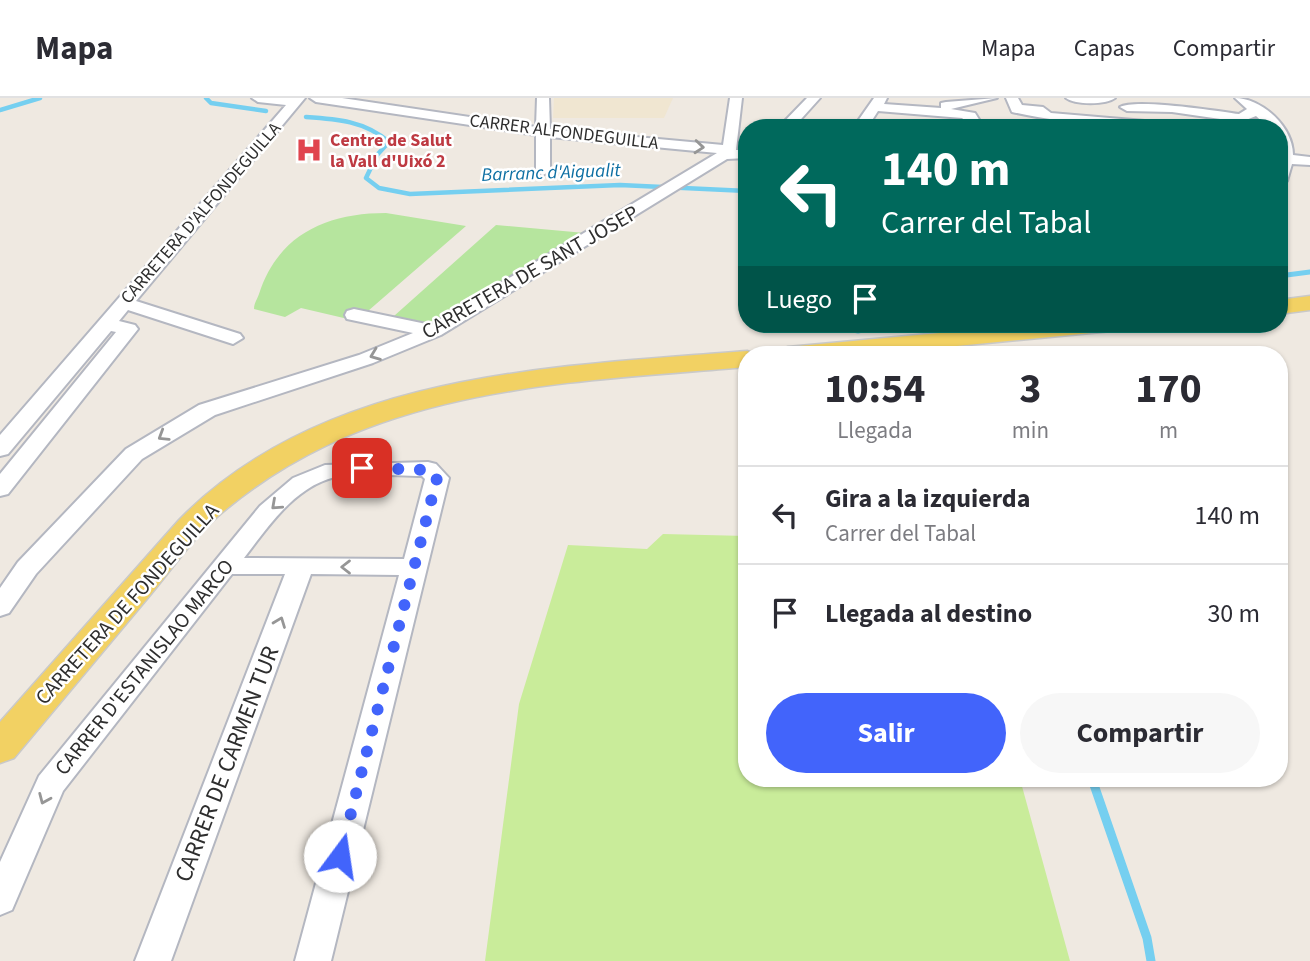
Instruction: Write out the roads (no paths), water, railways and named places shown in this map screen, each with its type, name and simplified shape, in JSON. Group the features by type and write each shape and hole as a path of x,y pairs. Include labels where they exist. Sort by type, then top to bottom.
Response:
{"main road":[{"path":"1288,306 1310,303"},
{"path":"1288,308 1310,309"},
{"path":"886,346 1020,333"},
{"name":"CARRETERA DE FONDEGUILLA","path":"0,748 206,510 262,467 322,433 404,402 503,382 738,360"}],"street":[{"path":"258,98 290,100"},
{"name":"CARRER ALFONDEGUILLA","path":"316,98 363,102 543,132 738,158"},
{"path":"444,117 448,98"},
{"path":"543,98 543,171"},
{"path":"736,98 738,158"},
{"path":"794,119 814,98"},
{"path":"965,107 991,98"},
{"path":"1073,98 1135,119"},
{"path":"1073,98 1077,117"},
{"path":"1196,98 1209,108 1199,119"},
{"path":"1241,98 1268,119"},
{"name":"CARRETERA D'ALFONDEGUILLA","path":"0,449 107,324 290,100"},
{"path":"867,119 879,103 965,107 1015,104 1038,110 1050,119"},
{"path":"965,107 971,119"},
{"path":"1140,108 1148,119"},
{"path":"1071,119 1107,110 1140,108 1172,108 1199,119 1241,118 1256,110"},
{"path":"1288,150 1310,161"},
{"name":"CARRETERA DE SANT JOSEP","path":"0,607 27,568 134,454 206,410 366,359 434,331 695,175 738,158"},
{"path":"124,303 233,338"},
{"path":"354,315 434,331"},
{"name":"CARRETERA D'ALFONDEGUILLA","path":"0,489 128,329 107,324"},
{"name":"CARRER D'ESTANISLAO MARCO","path":"0,900 50,785 268,511 301,483 333,470 428,470 437,478 414,567"},
{"path":"225,566 414,567 313,961"},
{"name":"CARRER DE CARMEN TUR","path":"153,961 301,567"}],"waterway":[{"name":"Barranc d'Aigualit","path":"0,110 40,98"},
{"name":"Barranc d'Aigualit","path":"206,98 211,103 266,111"},
{"name":"Barranc d'Aigualit","path":"306,117 350,122 380,135 389,142 377,155 366,178 379,188 410,194 620,185 738,191"},
{"path":"1288,275 1310,272"},
{"path":"936,346 938,333"},
{"path":"1095,787 1147,938 1151,961"}],"place":[{"name":"Centre de Salut la Vall d'Uixó 2","path":"309,150"}]}
